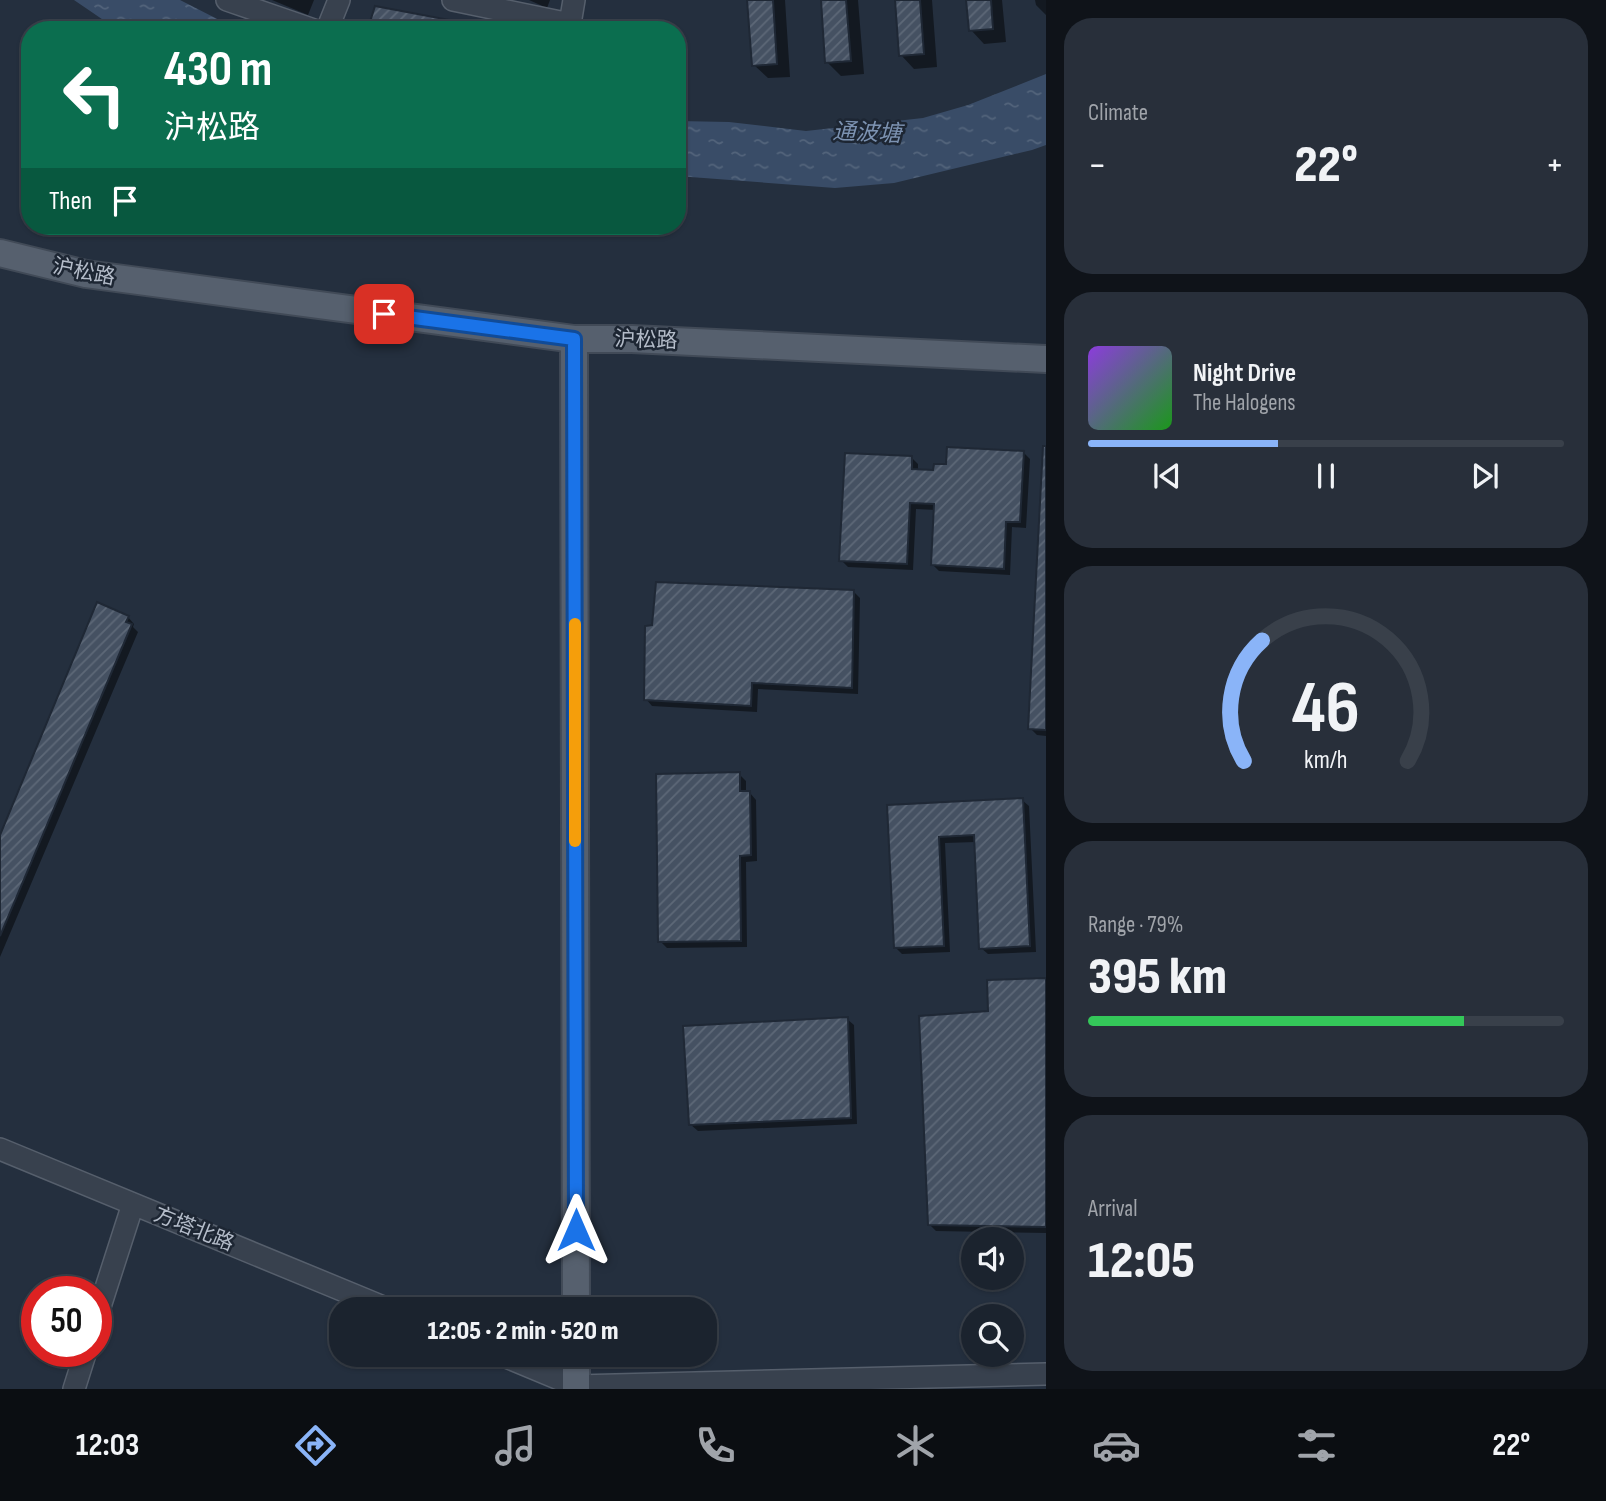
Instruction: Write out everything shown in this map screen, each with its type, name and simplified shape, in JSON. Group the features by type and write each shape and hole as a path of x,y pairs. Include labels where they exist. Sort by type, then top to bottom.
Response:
{"main road":[{"name":"沪松路","path":"0,253 86,274 574,339 632,339 1046,359"},
{"path":"574,339 576,1297"},
{"path":"576,1367 576,1388"}],"street":[{"path":"227,0 288,21"},
{"path":"331,21 339,0"},
{"path":"453,0 555,21"},
{"path":"570,21 574,0"},
{"name":"方塔北路","path":"0,1149 359,1297"},
{"path":"110,1276 133,1204"},
{"path":"74,1389 81,1367"},
{"path":"528,1367 576,1388 1046,1374"}],"water":[{"path":"74,0 180,0 221,21 105,21"},
{"name":"通波塘","path":"1046,74 1046,145 894,183 835,188 686,177 686,121 729,122 806,131 923,118 968,105"}],"building":[{"path":"747,0 773,0 777,64 752,66"},
{"path":"821,0 846,0 851,61 825,63"},
{"path":"895,0 920,0 924,54 899,56"},
{"path":"966,0 991,0 993,29 969,31"},
{"path":"375,6 455,21 370,21"},
{"path":"1043,446 1046,446 1046,730 1028,729"},
{"path":"947,447 1024,451 1020,522 1006,522 1004,569 931,565 934,504 910,503 907,564 839,561 845,453 912,456 912,469 933,470 934,464 946,464"},
{"path":"656,582 854,590 852,688 752,683 751,706 644,700 645,626 652,625"},
{"path":"97,602 129,616 126,622 132,624 0,936 0,835"},
{"path":"740,772 740,791 750,791 751,855 740,856 741,941 658,942 656,774"},
{"path":"1023,798 1030,946 979,949 974,835 939,837 944,946 894,948 887,805"},
{"path":"1046,978 1046,1227 928,1225 919,1016 988,1011 987,980"},
{"path":"848,1017 851,1118 689,1125 683,1026"}],"slow traffic":[{"path":"575,624 575,841"}],"route":[{"path":"384,314 574,339 576,1230"}]}
